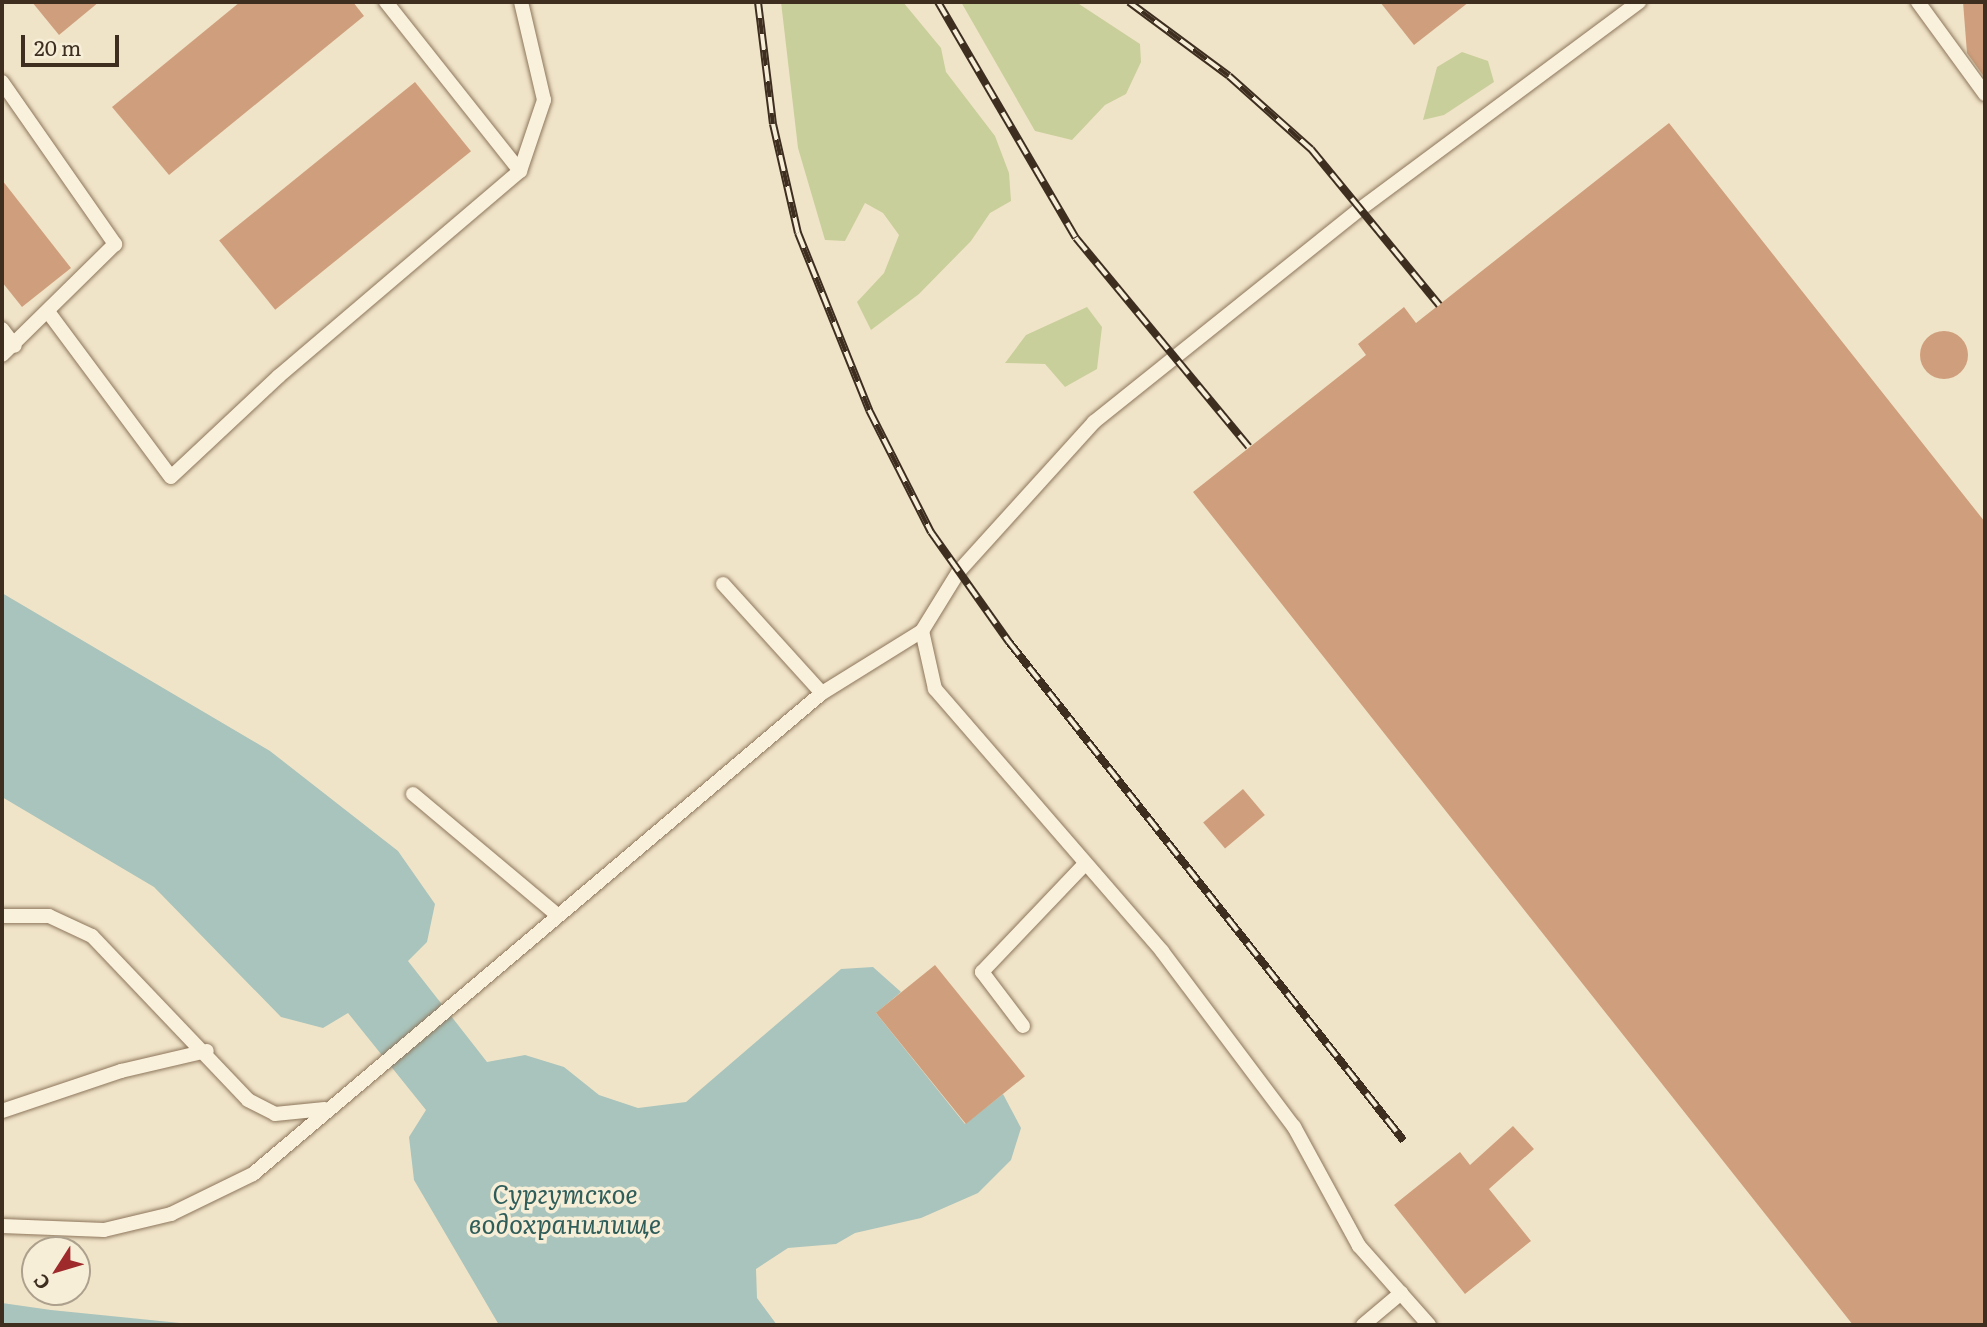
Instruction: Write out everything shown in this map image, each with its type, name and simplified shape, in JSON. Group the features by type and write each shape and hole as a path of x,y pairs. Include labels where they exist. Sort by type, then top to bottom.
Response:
{"lane":[{"path":"386,2 520,171"},
{"path":"49,313 171,477 279,376 520,171 544,100 521,2"},
{"path":"2,1226 104,1230 172,1213 253,1174 326,1109 487,981 556,914 822,693 922,631 959,571 1094,422 1359,209 1639,2"},
{"path":"1918,2 1985,94"},
{"path":"2,82 115,244 49,313 2,355"},
{"path":"2,329 15,346"},
{"path":"723,584 822,693"},
{"path":"922,631 935,689 1162,951 1294,1127 1359,1246 1429,1325"},
{"path":"413,794 556,914"},
{"path":"1023,1026 982,972 1085,864"},
{"path":"2,916 49,916 92,936 207,1051 248,1100 275,1114 326,1109"},
{"path":"2,1111 121,1071 207,1051"},
{"path":"1363,1325 1401,1293"}],"green space":[{"path":"781,2 903,2 941,48 946,72 995,136 1009,173 1011,201 990,213 971,241 919,294 871,330 857,302 884,273 899,235 883,213 865,203 845,241 825,240 798,148"},
{"path":"961,2 1076,2 1140,44 1141,62 1126,94 1105,105 1072,140 1035,131"},
{"path":"1462,52 1488,61 1494,82 1444,115 1423,120 1437,67"},
{"path":"1087,307 1102,327 1097,369 1065,387 1045,364 1005,363 1026,335"}],"water":[{"name":"Сургутское водохранилище","path":"2,593 270,751 398,851 435,904 427,942 408,961 487,1062 525,1055 564,1067 599,1095 638,1108 686,1102 841,969 873,967 901,992 876,1013 965,1124 1003,1094 1021,1128 1011,1160 978,1193 921,1218 855,1233 836,1244 788,1248 756,1269 757,1298 777,1325 499,1325 414,1180 409,1137 426,1110 348,1013 323,1028 281,1017 154,887 2,797"},
{"path":"2,1303 200,1325 2,1325"}],"building":[{"path":"32,2 99,2 59,35"},
{"path":"240,2 353,2 364,16 169,175 112,107"},
{"path":"1380,2 1469,2 1414,45"},
{"path":"1963,2 1985,2 1985,78 1967,53"},
{"path":"415,82 471,151 275,310 219,241"},
{"path":"1669,123 1985,522 1985,1325 1853,1325 1193,492 1366,355 1358,344 1404,307 1416,323"},
{"path":"2,180 71,268 22,307 2,282"},
{"path":"1944,331 1953,332 1961,338 1967,346 1967,364 1961,372 1953,378 1944,379 1935,378 1927,372 1921,364 1920,355 1921,346 1927,338 1935,332"},
{"path":"1243,789 1265,815 1225,848 1203,822"},
{"path":"935,965 1025,1076 966,1124 876,1013"},
{"path":"1513,1126 1534,1149 1489,1189 1531,1241 1465,1294 1394,1205 1460,1152 1470,1165"}],"railway":[{"path":"758,2 773,124 798,233 869,410 931,532 1009,642 1404,1141"},
{"path":"938,2 1076,238 1249,447"},
{"path":"1129,2 1229,76 1311,149 1439,305"}]}
